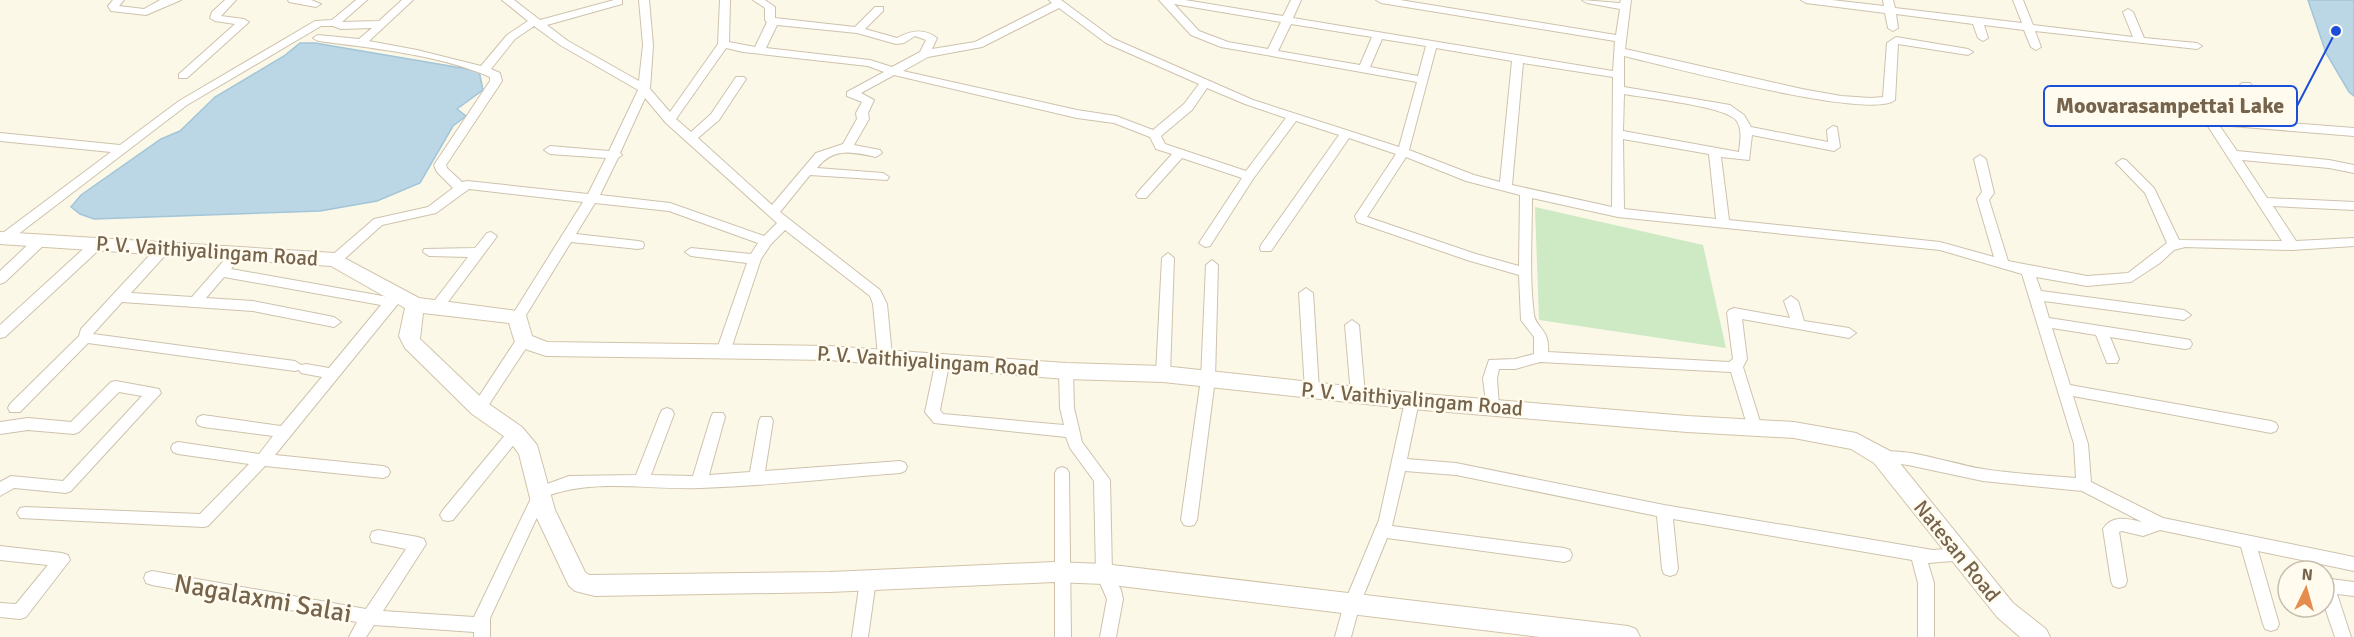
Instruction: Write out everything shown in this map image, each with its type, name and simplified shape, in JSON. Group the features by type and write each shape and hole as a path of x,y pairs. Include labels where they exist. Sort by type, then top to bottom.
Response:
{"street":[{"path":"119,0 113,6 115,9 142,12 161,3 176,0"},
{"path":"183,76 244,22 215,18 216,14 231,0"},
{"path":"294,0 316,4"},
{"path":"334,23 362,0"},
{"path":"361,43 408,0"},
{"path":"507,0 564,43 644,89 670,120 785,223 879,298 885,356"},
{"path":"479,408 523,341 518,317 616,155 644,89 648,45 644,0"},
{"path":"670,120 723,44 725,0"},
{"path":"758,0 770,6 770,20 773,21 858,30 900,41 909,33 916,32 932,38 925,54"},
{"path":"1165,0 1618,75"},
{"path":"1165,0 1196,33 1225,45 1423,80"},
{"path":"1272,53 1296,0"},
{"path":"1381,0 1620,45 1798,92 1863,102 1883,103 1889,100 1892,43 1896,40 1968,52"},
{"path":"1587,0 1626,3 1618,75 1618,213"},
{"path":"1806,0 1889,5 1977,21 2197,46"},
{"path":"2018,0 2036,47"},
{"path":"484,69 511,37 536,22 618,2"},
{"path":"847,147 862,119 862,113 868,100 851,94 925,54 978,45 1056,2 1110,41 1249,102 1292,118 1403,152 1470,178 1618,213 1940,246 2028,271 2087,282 2131,277 2170,246 2185,243 2292,246 2354,242"},
{"path":"1889,5 1893,28"},
{"path":"858,30 879,9"},
{"path":"2128,12 2140,41"},
{"path":"759,51 773,21"},
{"path":"1977,21 1983,38"},
{"path":"2,238 183,103 294,36 320,23 334,23 341,26 380,24"},
{"path":"1364,69 1378,35"},
{"path":"318,38 417,53 484,69 496,75 496,81 439,166 461,188"},
{"path":"723,44 759,51 870,63 894,72 1077,114 1116,120 1155,135 1160,146 1249,176"},
{"path":"1432,44 1403,152 1361,219 1472,258 1525,272"},
{"path":"1506,186 1518,58"},
{"path":"691,138 715,117 740,79"},
{"path":"1155,135 1188,106 1205,83"},
{"path":"2246,85 2274,125"},
{"path":"2190,89 2292,246"},
{"path":"1617,134 1745,157 1746,130 1742,116 1726,108 1618,90"},
{"path":"1205,243 1249,176 1292,118"},
{"path":"2211,121 2354,132"},
{"path":"1746,130 1834,147 1833,130"},
{"path":"1266,248 1346,134"},
{"path":"0,137 40,139 122,149"},
{"path":"773,212 820,156 847,147 876,153"},
{"path":"550,150 616,155"},
{"path":"1142,195 1180,153"},
{"path":"1715,153 1723,224"},
{"path":"2234,155 2329,164 2354,170"},
{"path":"1980,159 1989,193 1983,199 2002,262"},
{"path":"2122,163 2150,191 2175,246"},
{"path":"807,171 883,177"},
{"path":"335,260 378,222 432,210 461,188 474,185 670,207 766,241"},
{"path":"1526,193 1525,272 1528,320 1536,326 1543,345 1540,357"},
{"path":"2265,202 2354,206"},
{"path":"723,352 755,259 766,241 785,223"},
{"path":"437,308 490,236"},
{"path":"568,237 638,245"},
{"name":"P. V. Vaithiyalingam Road","path":"2,238 335,260 401,301 437,308 518,317"},
{"path":"0,279 41,240"},
{"path":"0,333 97,244"},
{"path":"15,408 85,338 86,333 164,248"},
{"path":"429,252 478,253"},
{"path":"691,252 755,259"},
{"path":"195,302 238,253"},
{"path":"1162,374 1168,258"},
{"path":"1188,520 1208,379 1212,265"},
{"path":"2028,271 2081,444 2084,485"},
{"path":"222,272 401,301"},
{"path":"1306,293 1312,390"},
{"path":"2035,295 2184,315"},
{"path":"120,297 252,306 334,322"},
{"path":"25,513 203,521 262,460 334,374 401,301"},
{"path":"401,301 410,340 479,408 515,433 529,451 544,510 577,579 583,584 618,586 868,580 1061,572 1104,574 1352,604 1556,633 1628,637"},
{"path":"1791,301 1799,326"},
{"path":"1492,407 1490,378 1494,364 1515,364 1540,357 1730,367 1736,365 1740,359 1734,313 1849,333"},
{"path":"2044,322 2185,344"},
{"path":"1352,325 1358,395"},
{"path":"2101,331 2112,359"},
{"path":"85,338 301,367 334,374"},
{"name":"P. V. Vaithiyalingam Road","path":"523,341 546,350 885,356 1066,371 1162,374 1412,401 1687,424 1794,429 1856,441 1882,457"},
{"path":"942,360 932,412 939,419 1072,432"},
{"path":"1736,365 1755,428"},
{"path":"1066,371 1067,408 1072,432 1078,450 1102,480 1104,574 1115,599 1108,637 1113,637"},
{"path":"0,428 28,424 74,428 116,386 154,393 66,487 11,482 0,490"},
{"path":"2064,389 2271,427"},
{"path":"1343,637 1352,604 1383,531 1400,465 1412,401"},
{"path":"641,482 667,414"},
{"path":"699,482 717,417"},
{"path":"756,478 766,420"},
{"path":"203,421 284,432"},
{"path":"448,515 515,433"},
{"path":"178,448 262,460 383,472"},
{"path":"1882,457 1908,459 1983,475 2084,485 2160,524 2248,544 2354,564"},
{"name":"Natesan Road","path":"1882,457 2005,610 2038,637"},
{"path":"1400,465 1456,470 1664,511 1933,557 1959,555"},
{"path":"482,631 482,618 541,492 580,481 699,482 900,467"},
{"path":"1062,473 1063,637"},
{"path":"1664,511 1670,569"},
{"path":"2119,581 2110,529 2121,524 2143,529 2160,524"},
{"path":"1383,531 1564,555"},
{"path":"357,637 418,544 378,537"},
{"path":"2248,544 2271,624"},
{"path":"0,553 62,560 20,612 0,610"},
{"path":"1918,554 1926,583 1926,637"},
{"name":"Nagalaxmi Salai","path":"152,578 369,617 482,631"},
{"path":"860,637 868,580"},
{"path":"2336,585 2354,589"},
{"path":"2336,615 2343,637"}],"green space":[{"path":"1535,207 1703,245 1726,348 1539,320"}],"water":[{"path":"2308,0 2354,0 2354,96 2349,92 2326,53"},
{"path":"300,43 315,43 479,71 483,90 457,109 466,116 453,126 420,183 377,201 320,211 94,219 80,214 71,207 81,195 161,139 180,131 215,97 284,56"}],"place":[{"name":"Moovarasampettai Lake","path":"2336,31"}]}
